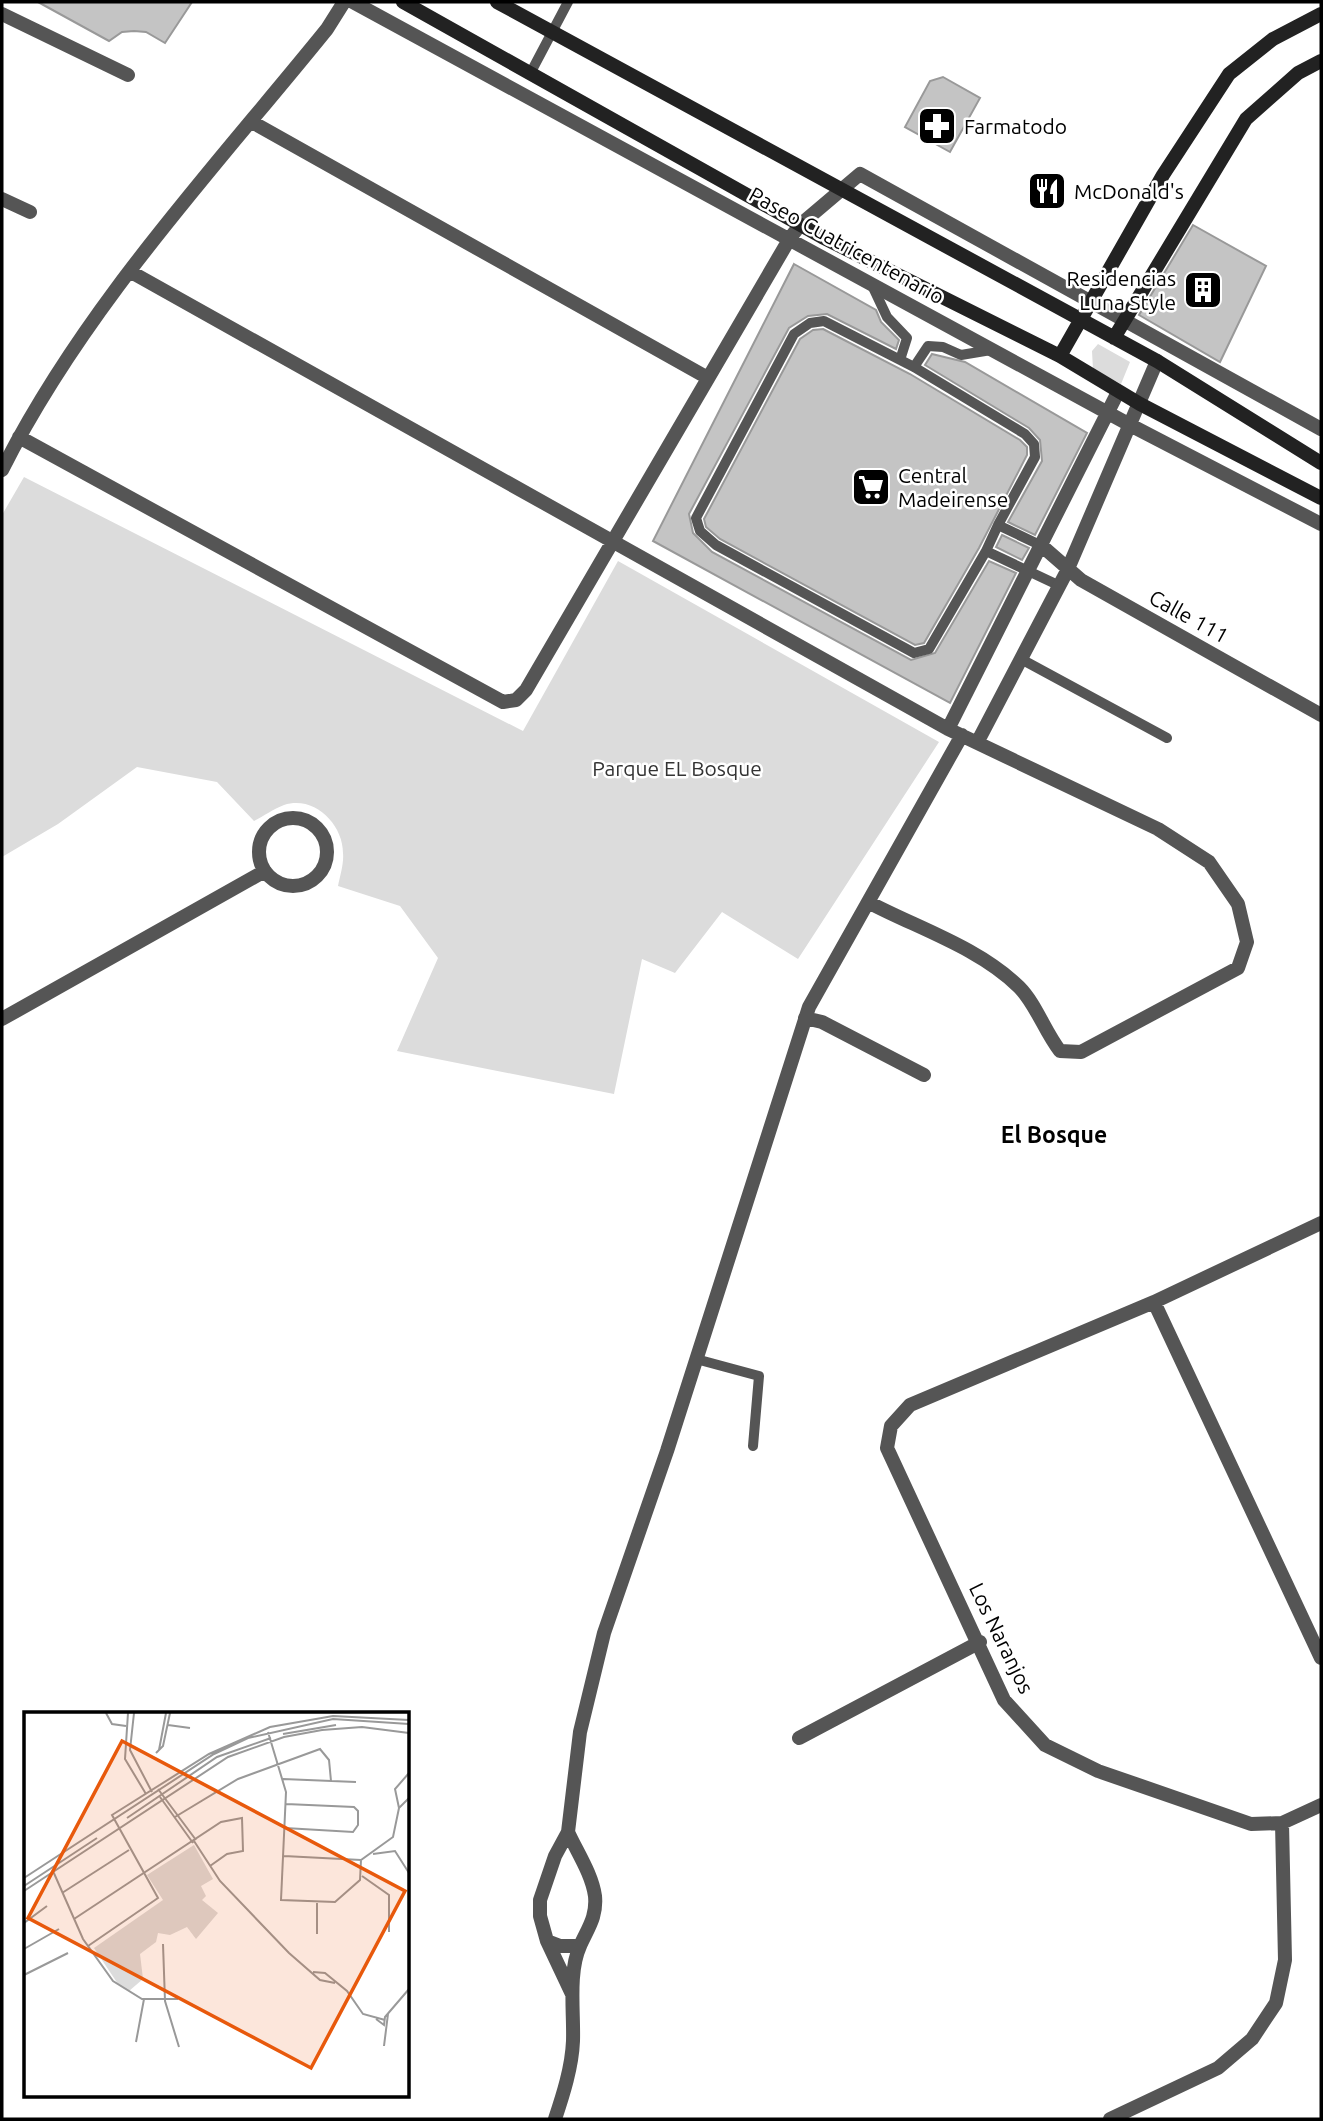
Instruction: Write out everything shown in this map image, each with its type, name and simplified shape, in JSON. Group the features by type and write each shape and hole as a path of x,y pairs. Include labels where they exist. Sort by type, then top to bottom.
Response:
{"street":[{"path":"2,470 46,387 131,272 327,29 344,2"},
{"name":"Paseo Cuatricentenario","path":"353,2 1132,426 1321,524"},
{"name":"Paseo Cuatricentenario","path":"403,2 801,225 1060,356 1140,404 1321,498"},
{"path":"497,2 1157,361 1321,463"},
{"path":"1060,356 1163,175 1229,74 1273,39 1321,13"},
{"path":"2,14 128,75"},
{"path":"1115,338 1246,119 1298,73 1321,61"},
{"path":"252,122 708,378"},
{"path":"19,437 503,702 516,700 526,690 790,238 841,188 860,174 1126,318 1321,429"},
{"path":"2,199 30,212"},
{"path":"131,272 613,544 955,732 1158,829 1209,862 1238,904 1247,942 1238,968 1081,1052 1060,1051 1045,1033 1021,989 989,963 868,902"},
{"path":"978,741 1060,586 1132,426 1157,361"},
{"path":"572,1994 547,1941 540,1916 540,1900 555,1856 568,1832 580,1732 604,1633 806,1018 955,732 1028,572 1118,392"},
{"name":"Calle 111","path":"1042,546 1067,571 1321,715"},
{"path":"296,818 315,827 323,836 326,858 315,878 305,884 282,885 265,871 260,861 261,839 275,823 296,818"},
{"path":"2,1019 265,871"},
{"path":"806,1018 822,1022 924,1076"},
{"path":"1321,1223 1154,1302 1321,1658"},
{"name":"Los Naranjos","path":"1154,1302 910,1405 891,1426 887,1448 980,1642 1004,1700 1045,1745 1098,1771 1251,1824 1282,1823 1321,1805"},
{"path":"799,1738 980,1642"},
{"path":"1110,2119 1219,2068 1252,2039 1276,2003 1285,1960 1282,1823"},
{"path":"555,2119 563,2095 573,2044 572,1994 579,1946 592,1926 595,1893 568,1832"},
{"path":"547,1941 560,1946 579,1946"}],"lane":[{"path":"531,72 568,2"},
{"path":"871,282 887,317 907,338 900,360"},
{"path":"824,321 914,367 1025,434 1034,444 1035,457 986,551 929,649 914,653 716,545 700,531 696,518 698,509 794,334 810,323 824,321"},
{"path":"914,367 928,346 943,347 961,355 993,349"},
{"path":"998,525 1042,546"},
{"path":"986,551 1060,586"},
{"path":"1021,659 1167,738"},
{"path":"696,1359 759,1376 753,1446"}],"green space":[{"path":"1098,344 1130,362 1121,384 1093,369 1092,351"},
{"name":"Parque EL Bosque","path":"24,477 523,731 618,561 939,742 798,959 722,912 675,973 642,959 614,1094 397,1051 438,958 400,906 338,886 343,861 342,842 332,822 316,808 306,804 284,805 254,821 217,782 137,767 58,824 2,857 2,515"}],"building":[{"path":"38,2 192,2 165,43 146,32 134,31 122,32 109,41"},
{"path":"943,77 980,98 950,152 905,127 930,81"},
{"name":"Residencias Luna Style","path":"1193,225 1266,266 1220,362 1139,315"},
{"path":"794,264 876,310 881,322 899,340 896,349 827,314 808,316 789,328 689,514 693,533 712,552 911,660 935,653 989,561 1016,573 950,703 653,541"},
{"path":"823,329 910,374 1020,440 1027,447 1027,455 979,548 924,643 915,645 720,539 706,527 704,519 800,339 813,330"},
{"path":"932,354 965,362 1087,433 1035,535 1008,522 1042,461 1040,440 1029,428 925,365"},
{"path":"1002,535 1029,548 1022,560 996,547"}],"place":[{"name":"Farmatodo","path":"937,126"},
{"name":"McDonald's","path":"1047,191"},
{"name":"Residencias Luna Style","path":"1203,290"},
{"name":"Central Madeirense","path":"871,487"}],"district":[{"name":"El Bosque","path":"1054,1134"}]}
